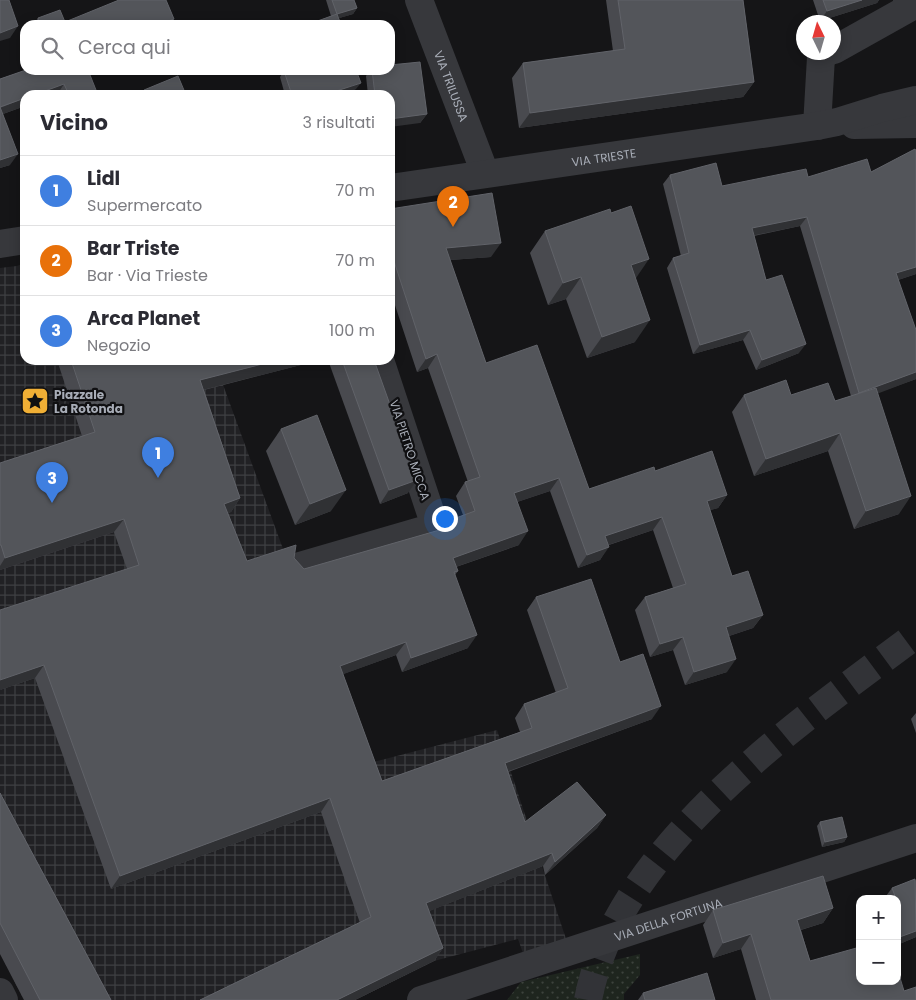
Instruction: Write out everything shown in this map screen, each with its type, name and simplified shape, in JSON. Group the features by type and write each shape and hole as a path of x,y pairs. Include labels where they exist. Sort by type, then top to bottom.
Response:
{"street":[{"name":"VIA TRILUSSA","path":"419,0 485,173"},
{"path":"841,46 911,5"},
{"path":"818,126 821,60"},
{"name":"VIA TRIESTE","path":"395,187 818,126 916,100"},
{"name":"VIA TRIESTE","path":"818,126 916,124"},
{"path":"0,244 20,241"},
{"name":"VIA PIETRO MICCA","path":"300,566 424,530 430,525 432,517 382,365"},
{"name":"VIA DELLA FORTUNA","path":"421,1000 916,838"},
{"path":"0,992 4,1000"}],"shaded area":[{"path":"20,266 20,365 216,365 362,765 497,730 567,942 524,956 518,939 434,961 355,1000 24,1000 0,953 0,268"},
{"path":"640,954 640,975 624,994 624,1000 507,1000 521,982"}],"building":[{"path":"0,0 9,0 18,26 0,33"},
{"path":"119,0 166,0 174,19 171,20 70,20"},
{"path":"332,0 354,0 357,8 337,14"},
{"path":"618,0 743,0 754,82 530,113 523,63 625,49"},
{"path":"823,0 862,0 827,11"},
{"path":"60,10 64,20 39,20 38,18"},
{"path":"337,14 339,20 320,20"},
{"path":"420,62 427,114 395,118 395,90 374,90 373,75 395,75 395,64"},
{"path":"20,72 20,75 90,75 96,90 67,90 64,84 48,90 20,90 20,100 0,107 0,79"},
{"path":"285,75 358,75 361,83 339,90 290,90"},
{"path":"178,76 184,90 144,90"},
{"path":"0,107 18,154 0,160"},
{"path":"915,149 916,267 896,273 916,330 916,372 859,393 807,217 752,228 766,280 782,275 806,344 762,360 750,330 700,345 673,258 689,253 670,175 716,163 722,186 806,169 808,177 867,159 871,172"},
{"path":"492,193 501,243 446,248 486,363 537,345 589,489 654,467 655,471 712,451 727,495 707,501 732,576 748,571 763,615 726,627 736,659 694,672 683,637 660,644 645,597 686,584 662,517 605,536 609,547 587,555 559,478 514,493 528,531 453,558 458,571 454,572 477,635 411,658 406,642 340,666 382,781 532,728 524,704 568,688 536,597 591,579 620,662 643,654 661,706 505,763 525,822 577,782 606,815 555,862 552,853 426,903 443,948 337,1000 200,1000 371,917 330,798 120,876 44,665 0,680 0,610 139,565 124,519 5,558 0,545 0,463 95,432 73,365 258,365 200,380 240,498 224,504 247,561 296,545 294,558 304,569 443,529 453,519 475,511 465,482 480,477 437,354 426,359 395,264 395,208"},
{"path":"631,206 649,259 631,265 650,320 602,337 581,277 563,283 545,231 610,209 611,213"},
{"path":"344,365 376,365 417,480 389,490"},
{"path":"786,380 791,395 828,383 835,401 876,388 911,496 866,511 840,433 766,459 744,395"},
{"path":"317,415 346,490 310,504 281,429"},
{"path":"0,793 111,1000 40,1000 0,923"},
{"path":"842,817 847,837 825,842 820,822"},
{"path":"823,876 833,908 797,920 810,961 856,948 856,985 901,985 901,981 904,991 916,987 916,1000 771,1000 751,934 723,943 713,910"},
{"path":"915,879 916,931 901,937 901,895 895,895 892,888"},
{"path":"707,973 715,1000 645,1000 643,993"}],"tunnel":[{"path":"588,1000 605,944 635,891 673,841 719,793 768,749 819,707 916,635"}],"place":[{"name":"Bar Triste","path":"453,227"},
{"name":"Piazzale La Rotonda","path":"35,401"},
{"name":"Lidl","path":"158,478"},
{"name":"Arca Planet","path":"52,503"}]}
